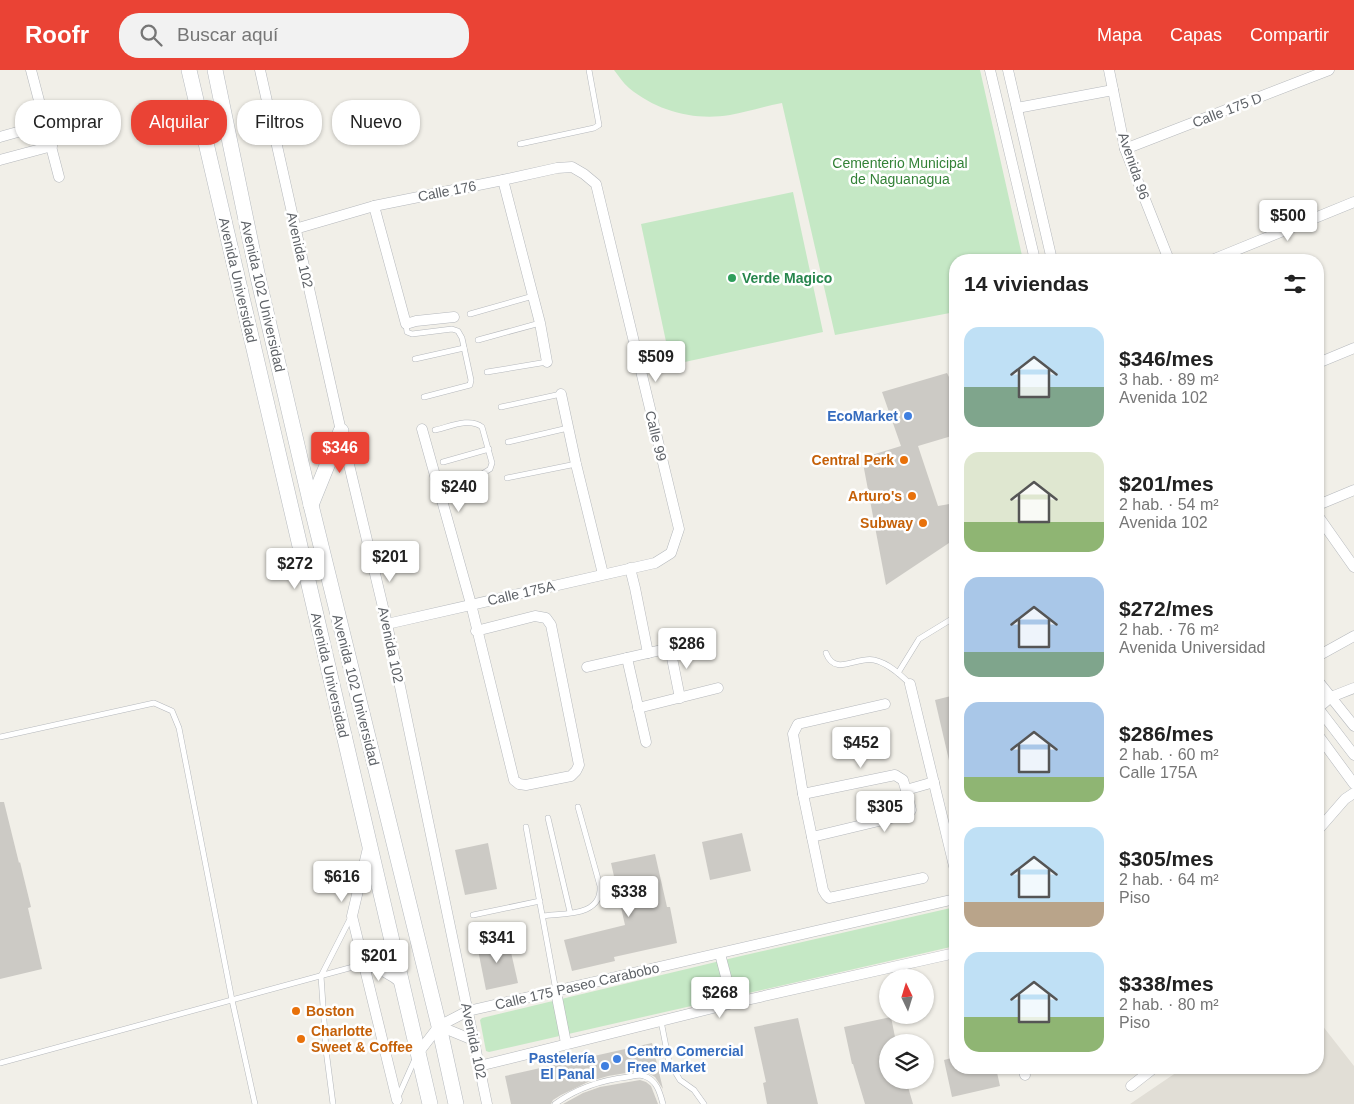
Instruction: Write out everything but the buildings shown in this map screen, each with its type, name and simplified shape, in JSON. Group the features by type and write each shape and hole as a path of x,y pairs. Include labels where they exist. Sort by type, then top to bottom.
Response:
{"main road":[{"name":"Avenida Universidad","path":"189,70 430,1104"},
{"name":"Avenida 102 Universidad","path":"215,70 257,273 311,505 439,1026 456,1104"},
{"path":"311,505 340,431"}],"street":[{"path":"31,70 39,100"},
{"name":"Avenida 102","path":"260,70 340,431 387,624 487,1104"},
{"path":"990,70 1034,254"},
{"path":"1008,70 1051,254"},
{"name":"Avenida 96","path":"1109,70 1125,149 1167,254"},
{"name":"Calle 175 D","path":"1125,149 1328,70"},
{"path":"1017,108 1113,90"},
{"path":"0,137 15,133"},
{"path":"0,160 52,146 59,177"},
{"name":"Calle 176","path":"295,228 374,206 557,168 572,167 596,184"},
{"path":"503,180 540,323 547,362"},
{"name":"Calle 99","path":"596,184 679,529 671,552 655,562"},
{"path":"1227,254 1354,202"},
{"path":"374,206 406,324 416,321 454,317"},
{"path":"1324,360 1354,348"},
{"path":"562,394 576,464 603,574"},
{"path":"422,429 471,604 476,631 514,780 519,784 526,785 572,776 579,765 551,625 546,618 535,616 476,631"},
{"path":"1324,502 1354,490"},
{"path":"1324,524 1354,567"},
{"name":"Calle 175A","path":"387,624 655,562"},
{"path":"630,568 648,653"},
{"path":"1324,653 1354,636"},
{"path":"587,667 670,648 680,698"},
{"path":"627,658 646,742"},
{"path":"910,684 934,782 949,828"},
{"path":"638,708 718,688"},
{"path":"1324,688 1354,726"},
{"path":"1324,703 1332,697 1354,688"},
{"path":"884,704 798,724 793,734 803,794 823,890 829,898 923,878"},
{"path":"1324,716 1354,755"},
{"path":"1324,742 1354,784"},
{"path":"803,794 895,775 903,780 906,790 910,810 908,814 812,837"},
{"path":"906,790 934,782"},
{"path":"1324,823 1354,793"},
{"path":"370,842 352,916 396,1102"},
{"name":"Calle 175 Paseo Carabobo","path":"419,1052 439,1026 468,1011 949,900"},
{"path":"479,1066 661,1020 949,953"},
{"path":"720,954 733,1003"},
{"path":"364,964 382,970 403,984"},
{"path":"556,992 566,1043"},
{"path":"439,1026 473,1040"},
{"path":"1131,1086 1146,1074"}],"lane":[{"path":"520,144 594,128 599,125 588,70"},
{"path":"470,314 532,296"},
{"path":"478,340 540,323"},
{"path":"406,324 407,332 412,334 452,329 458,331 464,348 471,380 470,385 424,397"},
{"path":"415,359 464,348"},
{"path":"487,372 547,362"},
{"path":"501,407 562,394"},
{"path":"434,430 471,422 477,423 482,427 492,463 490,469 482,474 438,485"},
{"path":"508,442 568,428"},
{"path":"443,462 489,449"},
{"path":"507,478 576,464"},
{"path":"898,672 919,639 949,621"},
{"path":"826,653 829,660 834,664 841,665 875,660 898,672 910,684"},
{"path":"0,737 154,703 172,711 179,728 232,1000 255,1104"},
{"path":"543,916 588,910 596,904 601,896 600,886 578,807"},
{"path":"548,818 570,912"},
{"path":"526,827 556,992"},
{"path":"473,915 540,901"},
{"path":"333,1104 326,1050 321,976 352,916"},
{"path":"0,1064 364,964"},
{"path":"661,1020 669,1062 680,1080 694,1090 704,1104"},
{"path":"396,1102 419,1052"},
{"path":"555,1104 573,1091 610,1079 643,1075 654,1082 660,1091 663,1104"}],"shaded area":[{"path":"1324,1028 1354,1066 1354,1104 1130,1104 1174,1074 1324,1074"}],"green space":[{"name":"Cementerio Municipal de Naguanagua","path":"614,70 980,70 1022,254 949,254 949,313 835,335 782,103 730,115 703,117 664,108 640,96 627,86"},
{"name":"Verde Magico","path":"793,192 823,332 671,365 641,224"},
{"path":"949,908 949,947 489,1052 486,1051 480,1020 482,1018"}],"place":[{"name":"Verde Magico","path":"732,278"},
{"name":"EcoMarket","path":"908,416"},
{"name":"Central Perk","path":"904,460"},
{"name":"Arturo's","path":"912,496"},
{"name":"Subway","path":"923,523"},
{"name":"Boston","path":"296,1011"},
{"name":"Charlotte Sweet & Coffee","path":"301,1039"},
{"name":"Centro Comercial Free Market","path":"617,1059"},
{"name":"Pastelería El Panal","path":"605,1066"}]}
